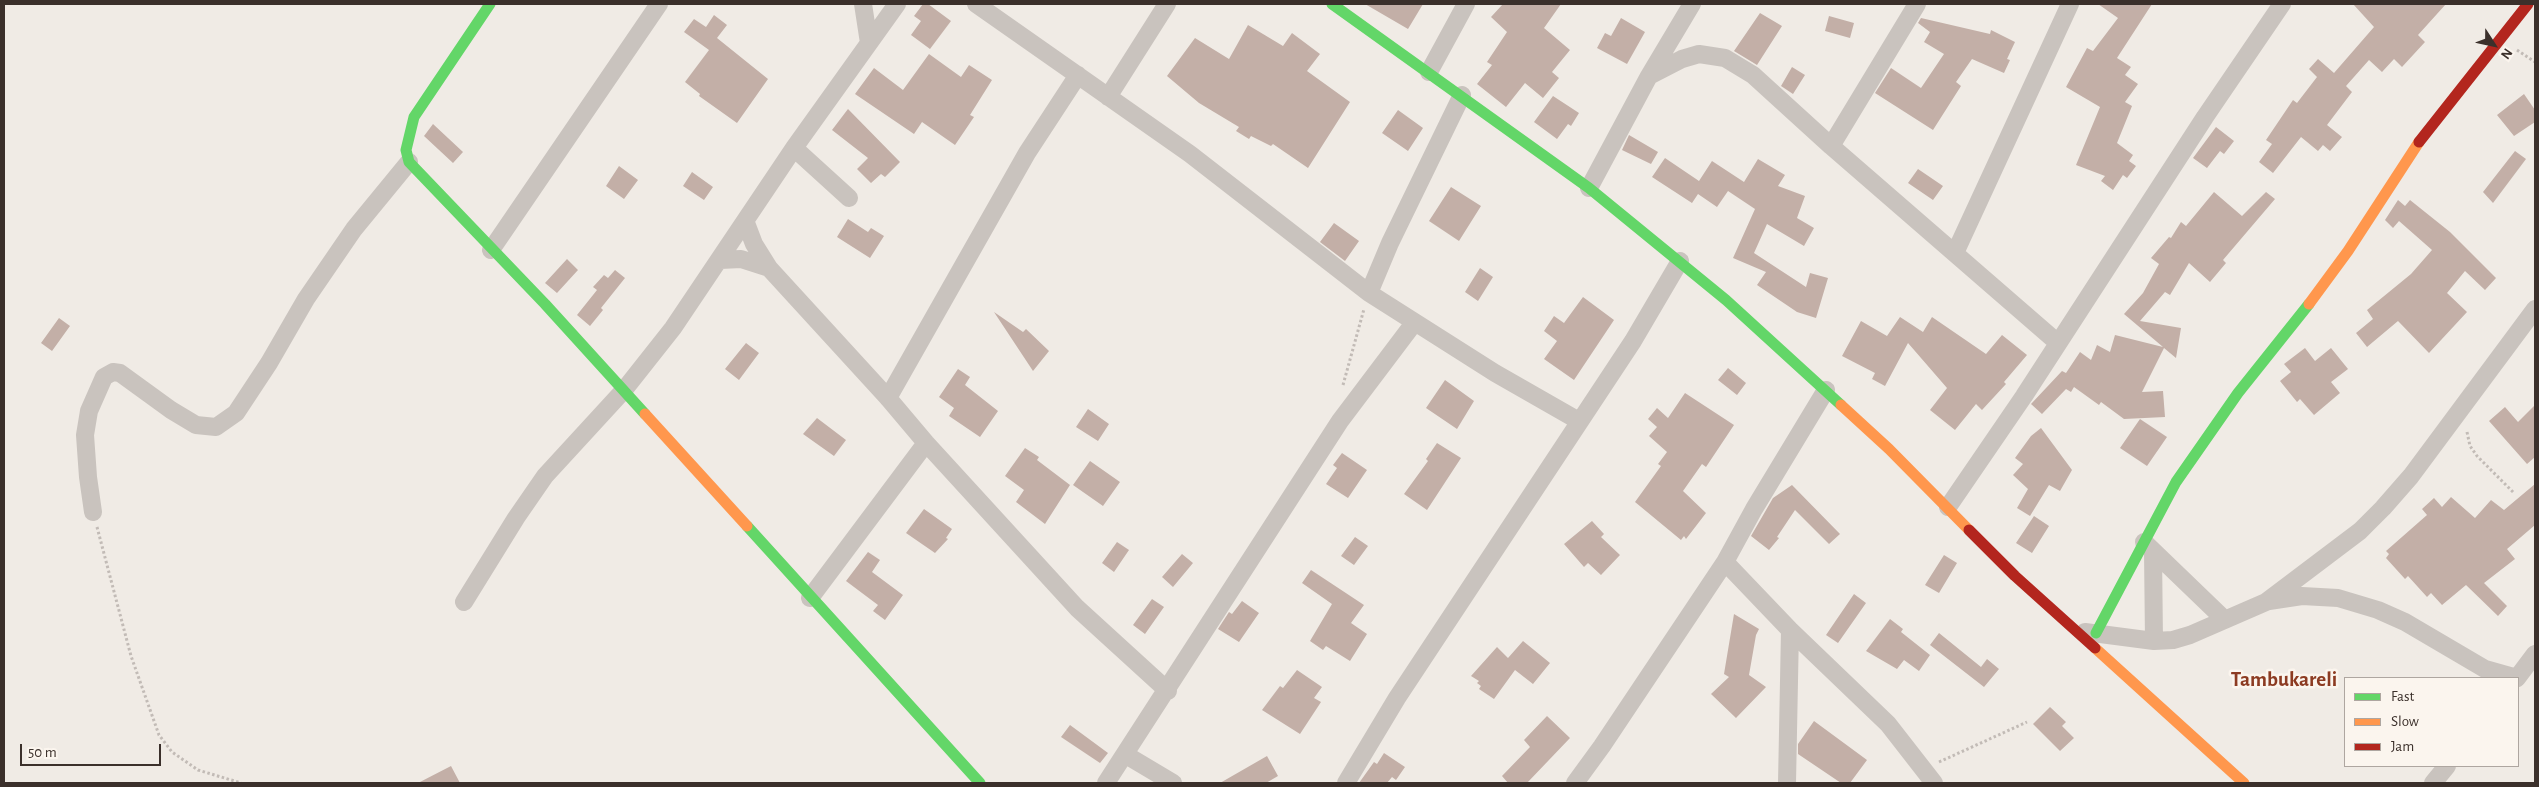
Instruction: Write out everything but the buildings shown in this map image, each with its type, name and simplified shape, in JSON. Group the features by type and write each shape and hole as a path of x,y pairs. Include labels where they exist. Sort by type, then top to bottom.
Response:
{"street":[{"path":"490,4 414,116 406,150 409,162 624,390 810,598 980,783"},
{"path":"492,250 659,4"},
{"path":"863,4 869,43"},
{"path":"464,602 516,518 546,476 624,390 672,328 746,223 794,148 897,4"},
{"path":"976,4 1190,154 1369,293 1495,373 1579,421"},
{"path":"1108,97 1167,4"},
{"path":"1332,4 1462,95 1589,188 1680,261 1826,390 1948,507 2015,576 2198,739 2244,783"},
{"path":"1429,72 1466,4"},
{"path":"1589,188 1649,76 1692,4"},
{"path":"1831,146 1917,4"},
{"path":"1955,253 2070,4"},
{"path":"1948,507 2058,343 2204,117 2282,4"},
{"path":"2096,633 2149,546 2176,482 2207,436 2348,251 2411,152 2528,4"},
{"path":"1649,76 1682,59 1699,54 1726,58 1753,76 2058,343"},
{"path":"888,398 1027,153 1078,75"},
{"path":"1369,293 1393,235 1462,95"},
{"path":"794,148 849,198"},
{"path":"93,512 85,435 89,411 104,377 113,372 120,373 171,410 196,425 216,427 236,414 322,275 354,229 409,162"},
{"path":"746,223 754,244 768,268 888,398 926,444 1077,608 1168,690"},
{"path":"720,260 741,259 768,268"},
{"path":"1346,783 1397,698 1483,571 1579,421 1633,341 1680,261"},
{"path":"2075,631 2154,642 2190,635 2266,602 2360,531 2383,508 2411,476 2465,401 2535,310"},
{"path":"1106,783 1126,755 1340,421 1414,323"},
{"path":"1575,783 1602,746 1725,562 1826,390"},
{"path":"810,598 926,444"},
{"path":"2149,546 2225,620"},
{"path":"2149,546 2154,642"},
{"path":"1725,562 1790,630 1858,693 1888,724 1934,783"},
{"path":"2266,602 2302,596 2338,598 2378,610 2405,622 2485,669 2513,677"},
{"path":"1787,783 1790,630"},
{"path":"2517,677 2535,654"},
{"path":"1126,755 1173,783"},
{"path":"2433,783 2446,767"}],"path":[{"path":"1342,391 1369,293"},
{"path":"2465,401 2465,419 2470,446 2488,468 2514,493"},
{"path":"93,512 131,656 159,735 172,752 198,770 241,783"},
{"path":"1922,767 1954,757 2027,722"}],"traffic: fast":[{"path":"490,4 414,117 406,150 409,162 545,304 645,414"},
{"path":"1332,4 1589,188 1726,300 1841,405"},
{"path":"2096,633 2176,482 2238,393 2309,304"},
{"path":"747,526 980,783"}],"traffic: slow":[{"path":"2309,304 2348,251 2419,142"},
{"path":"1841,405 1889,449 1969,530"},
{"path":"645,414 747,526"},
{"path":"2095,648 2244,783"}],"traffic: jam":[{"path":"2419,142 2528,4"},
{"path":"1969,530 2015,576 2095,648"}],"district":[{"name":"Tambukareli","path":"2284,680"}]}
